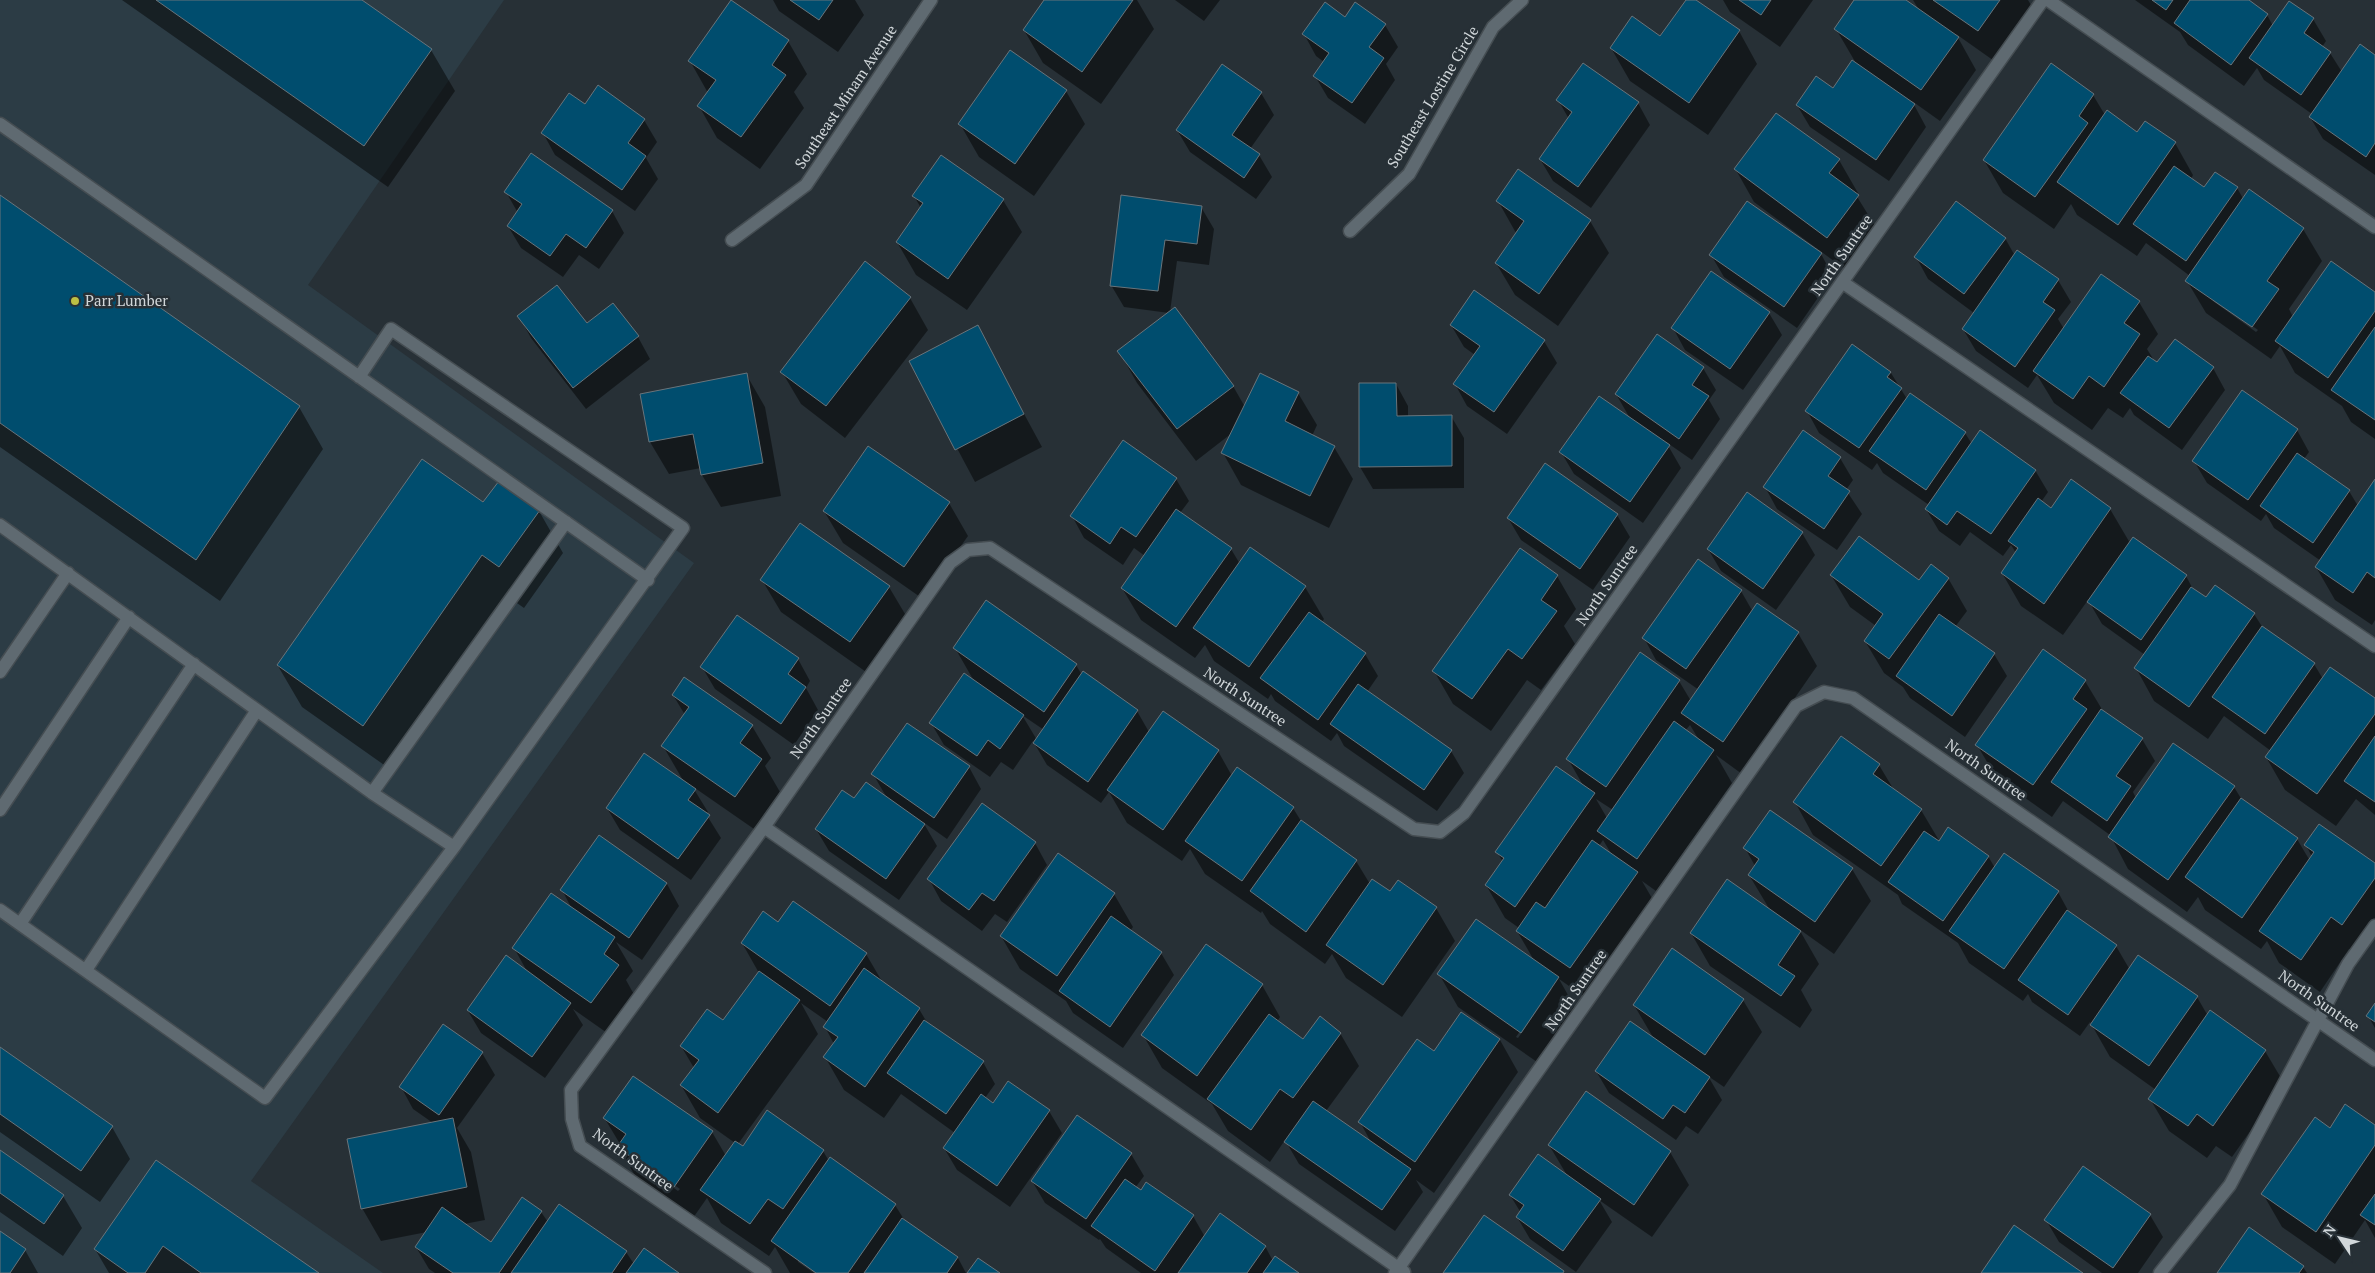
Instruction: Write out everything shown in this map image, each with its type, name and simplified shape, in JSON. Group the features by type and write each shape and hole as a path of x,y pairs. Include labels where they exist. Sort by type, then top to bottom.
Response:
{"street":[{"name":"Southeast Minam Avenue","path":"732,240 806,185 931,0"},
{"name":"Southeast Lostine Circle","path":"1350,231 1409,174 1493,27 1522,0"},
{"name":"North Suntree","path":"765,1273 580,1146 572,1119 571,1090 764,827 950,563 968,550 990,548 1414,829 1440,832 1464,813 2043,0"},
{"path":"2048,0 2375,226"},
{"path":"0,124 648,580"},
{"path":"1842,282 2375,646"},
{"path":"0,910 265,1098 454,847 648,580 683,528 391,329 358,377"},
{"path":"372,793 566,522"},
{"path":"0,525 372,793 454,847"},
{"path":"0,672 68,574"},
{"path":"0,810 129,617"},
{"path":"20,924 194,664"},
{"name":"North Suntree","path":"1400,1272 1796,706 1824,692 1854,698 2375,1060"},
{"path":"86,970 257,710"},
{"path":"764,827 1400,1272"},
{"path":"2160,1273 2230,1185 2320,1021 2348,964 2375,926"}],"shaded area":[{"path":"0,0 504,0 308,285 694,563 251,1181 383,1273 0,1273"}],"building":[{"path":"156,0 362,0 432,49 364,146"},
{"path":"731,0 789,40 772,65 786,75 741,137 697,106 716,80 688,61"},
{"path":"790,0 833,0 819,20"},
{"path":"1044,0 1133,0 1082,72 1023,30"},
{"path":"1686,0 1696,0 1740,30 1689,103 1610,48 1632,16 1660,36"},
{"path":"1739,0 1771,0 1761,15"},
{"path":"1854,0 1906,0 1959,37 1921,90 1834,29"},
{"path":"1933,0 2000,0 1978,31"},
{"path":"2152,0 2173,0 2166,10"},
{"path":"2190,0 2249,0 2268,14 2231,65 2174,23"},
{"path":"2289,1 2314,18 2304,33 2331,52 2301,95 2249,58"},
{"path":"1325,2 1345,17 1355,2 1386,24 1369,47 1384,58 1352,103 1313,76 1329,53 1302,34"},
{"path":"2360,44 2375,55 2375,143 2366,157 2309,117"},
{"path":"1010,50 1067,90 1015,164 958,124"},
{"path":"1852,60 1915,104 1876,160 1796,105 1816,76 1833,88"},
{"path":"1583,63 1639,102 1578,187 1539,159 1572,112 1556,100"},
{"path":"2051,63 2094,94 2079,116 2088,123 2035,197 1983,160"},
{"path":"1222,64 1262,92 1232,135 1260,154 1244,178 1176,130"},
{"path":"598,85 645,119 628,143 646,156 622,190 541,133 569,93 585,104"},
{"path":"2107,110 2137,132 2145,121 2176,142 2118,225 2057,182"},
{"path":"1776,113 1840,159 1829,173 1859,195 1827,238 1734,169"},
{"path":"531,153 613,210 586,248 566,234 550,256 507,226 522,204 504,192"},
{"path":"941,155 1004,199 948,279 896,242 923,203 912,196"},
{"path":"2174,166 2204,187 2215,172 2238,187 2186,261 2133,224"},
{"path":"1518,169 1591,220 1539,294 1495,263 1524,221 1496,201"},
{"path":"2249,189 2304,228 2267,281 2279,289 2252,327 2185,281"},
{"name":"Parr Lumber","path":"0,195 300,406 196,560 0,423"},
{"path":"1121,195 1202,206 1197,244 1165,240 1158,291 1110,286"},
{"path":"1747,201 1822,253 1784,307 1709,255"},
{"path":"1956,201 2006,238 1964,294 1914,257"},
{"path":"2017,250 2059,279 2043,302 2055,310 2015,367 1962,329"},
{"path":"865,261 911,297 826,406 780,372"},
{"path":"2331,261 2375,292 2375,311 2328,378 2275,341"},
{"path":"1711,271 1770,312 1730,369 1671,328"},
{"path":"2101,274 2140,301 2124,323 2140,334 2104,387 2089,376 2073,399 2033,371"},
{"path":"557,285 587,323 613,303 639,336 573,388 517,316"},
{"path":"1474,290 1545,340 1494,412 1453,384 1480,346 1450,325"},
{"path":"1175,307 1234,386 1177,429 1117,351"},
{"path":"978,325 1024,414 955,450 909,361"},
{"path":"2375,327 2375,420 2331,390"},
{"path":"1657,334 1704,367 1692,385 1709,396 1679,439 1615,394"},
{"path":"2175,339 2214,367 2169,428 2120,393 2148,356 2157,362"},
{"path":"1852,344 1891,372 1887,377 1902,388 1859,448 1805,411"},
{"path":"747,373 763,463 701,475 693,434 649,442 640,394"},
{"path":"1260,373 1299,392 1285,421 1335,446 1310,496 1221,453"},
{"path":"1359,383 1396,383 1397,416 1452,415 1452,466 1359,467"},
{"path":"2242,390 2298,429 2248,500 2192,461"},
{"path":"1910,393 1966,432 1926,490 1869,451"},
{"path":"1599,396 1670,445 1630,502 1559,452"},
{"path":"1803,430 1841,457 1828,476 1850,491 1824,529 1763,487"},
{"path":"1980,430 2036,470 1991,534 1957,511 1947,525 1925,509"},
{"path":"1123,440 1177,478 1136,537 1121,527 1110,544 1070,516"},
{"path":"868,446 950,502 904,567 823,511"},
{"path":"2297,453 2350,490 2313,543 2260,506"},
{"path":"422,459 483,502 499,481 540,510 499,567 482,555 363,726 277,665"},
{"path":"1545,463 1618,514 1580,569 1507,518"},
{"path":"2071,479 2111,508 2044,604 2001,573 2018,548 2008,541 2038,498 2051,508"},
{"path":"2375,479 2375,578 2367,572 2353,593 2315,567"},
{"path":"1747,492 1803,532 1763,589 1707,549"},
{"path":"1176,509 1232,548 1176,627 1121,588"},
{"path":"800,523 890,586 850,642 760,580"},
{"path":"1859,536 1919,580 1931,564 1949,578 1889,659 1864,641 1883,614 1830,575"},
{"path":"2133,537 2187,575 2141,640 2087,602"},
{"path":"1250,547 1306,586 1249,667 1193,628"},
{"path":"1520,548 1558,575 1541,600 1557,611 1522,659 1508,649 1472,699 1432,671"},
{"path":"1698,559 1742,590 1686,669 1642,638"},
{"path":"2215,585 2255,613 2189,707 2134,668 2191,587 2206,597"},
{"path":"986,600 1077,664 1044,712 953,648"},
{"path":"1757,603 1799,632 1723,742 1681,713"},
{"path":"1309,612 1366,653 1318,720 1260,678"},
{"path":"1939,614 1995,653 1952,716 1896,676"},
{"path":"737,615 799,658 788,674 806,687 781,724 700,667"},
{"path":"2262,626 2315,663 2265,734 2212,697"},
{"path":"2043,649 2086,680 2073,699 2087,709 2033,785 1975,745"},
{"path":"1640,652 1680,680 1606,787 1566,759"},
{"path":"2330,667 2375,698 2375,714 2317,794 2265,757"},
{"path":"1083,671 1138,710 1088,782 1033,743"},
{"path":"964,673 1024,715 1000,749 988,740 977,756 929,723"},
{"path":"684,677 753,725 740,743 762,759 735,797 661,746 689,707 672,695"},
{"path":"1358,684 1452,750 1424,790 1330,724"},
{"path":"2101,709 2143,738 2116,776 2131,786 2107,821 2051,782"},
{"path":"1163,711 1219,750 1163,830 1107,790"},
{"path":"1674,721 1714,750 1637,859 1597,831"},
{"path":"907,723 970,766 934,818 871,774"},
{"path":"1841,736 1880,764 1873,774 1922,809 1881,866 1793,802"},
{"path":"2375,736 2375,802 2344,781"},
{"path":"2173,743 2235,786 2168,880 2108,837"},
{"path":"644,753 696,789 688,800 710,815 678,859 606,808"},
{"path":"1556,766 1595,793 1515,907 1485,885 1504,858 1495,852"},
{"path":"1237,767 1294,807 1242,881 1185,841"},
{"path":"866,782 925,824 886,879 815,829 842,790 854,798"},
{"path":"2241,798 2298,838 2242,918 2185,877"},
{"path":"982,803 1036,842 994,901 982,893 969,910 927,879"},
{"path":"1770,810 1853,868 1815,922 1748,875 1759,859 1743,848"},
{"path":"1301,820 1357,860 1306,932 1250,891"},
{"path":"2319,824 2375,863 2375,878 2342,925 2331,917 2301,960 2259,931 2314,852 2304,845"},
{"path":"1948,827 1989,856 1943,921 1888,882 1924,831 1939,841"},
{"path":"599,835 667,883 629,938 560,890"},
{"path":"1592,840 1638,872 1570,968 1516,931 1536,902 1545,908"},
{"path":"1058,853 1115,893 1057,976 1000,936"},
{"path":"2004,853 2059,891 2004,969 1949,931"},
{"path":"1372,879 1390,891 1398,880 1437,907 1383,985 1326,945"},
{"path":"1727,879 1801,931 1778,965 1795,976 1781,996 1690,933"},
{"path":"551,893 615,937 604,954 619,965 591,1003 512,948"},
{"path":"793,901 867,953 830,1006 741,943 763,911 778,922"},
{"path":"2067,910 2117,945 2068,1015 2018,980"},
{"path":"1111,916 1162,952 1110,1027 1059,991"},
{"path":"1476,919 1559,977 1521,1033 1437,974"},
{"path":"1206,944 1263,984 1197,1076 1141,1035"},
{"path":"1672,948 1744,999 1705,1055 1633,1005"},
{"path":"506,955 571,1003 532,1057 467,1010"},
{"path":"2138,955 2198,996 2149,1066 2090,1025"},
{"path":"864,968 920,1008 865,1087 823,1057 838,1037 823,1027"},
{"path":"759,971 800,1000 718,1113 680,1085 699,1060 680,1046 707,1009 723,1020"},
{"path":"2375,1003 2375,1022 2366,1016"},
{"path":"2210,1010 2266,1050 2213,1126 2197,1114 2188,1126 2148,1099"},
{"path":"1461,1012 1500,1039 1415,1162 1358,1122 1417,1039 1434,1051"},
{"path":"1269,1014 1303,1039 1320,1016 1341,1033 1293,1098 1280,1089 1251,1130 1207,1099"},
{"path":"924,1020 984,1061 946,1114 887,1073"},
{"path":"1630,1021 1710,1077 1685,1113 1673,1105 1663,1119 1595,1071"},
{"path":"443,1024 483,1052 439,1115 399,1087"},
{"path":"0,1047 113,1126 81,1171 0,1114"},
{"path":"633,1076 713,1131 674,1187 617,1147 626,1134 603,1118"},
{"path":"1008,1081 1050,1110 997,1186 943,1148 981,1094 993,1103"},
{"path":"1586,1091 1671,1151 1634,1205 1548,1145"},
{"path":"1313,1101 1411,1169 1382,1210 1284,1142"},
{"path":"2345,1104 2375,1125 2375,1145 2316,1232 2261,1194 2315,1117 2330,1128"},
{"path":"767,1110 824,1150 783,1209 768,1199 750,1224 700,1190 735,1141 743,1146"},
{"path":"1077,1115 1132,1153 1086,1219 1031,1181"},
{"path":"453,1118 467,1187 361,1209 347,1139"},
{"path":"0,1150 64,1195 44,1224 0,1193"},
{"path":"1538,1154 1601,1199 1563,1251 1516,1217 1524,1205 1509,1195"},
{"path":"830,1157 896,1204 848,1273 816,1273 771,1241"},
{"path":"156,1160 319,1273 201,1273 163,1246 145,1273 128,1273 94,1249"},
{"path":"2083,1166 2151,1214 2113,1268 2044,1220"},
{"path":"1125,1179 1141,1190 1146,1182 1194,1215 1155,1271 1091,1226"},
{"path":"2375,1194 2375,1225 2360,1215"},
{"path":"522,1197 542,1211 499,1273 453,1273 415,1247 442,1207 491,1242"},
{"path":"559,1204 627,1251 612,1273 511,1273"},
{"path":"1220,1213 1266,1246 1247,1273 1178,1273"},
{"path":"1484,1215 1564,1271 1563,1273 1443,1273"},
{"path":"902,1218 958,1257 947,1273 864,1273"},
{"path":"2014,1225 2083,1273 1981,1273"},
{"path":"2249,1227 2304,1266 2299,1273 2217,1273"},
{"path":"0,1231 26,1249 10,1273 0,1273"},
{"path":"644,1248 679,1273 626,1273"},
{"path":"1275,1256 1299,1273 1263,1273"},
{"path":"978,1258 1000,1273 967,1273"}],"place":[{"name":"Parr Lumber","path":"75,301"}]}
